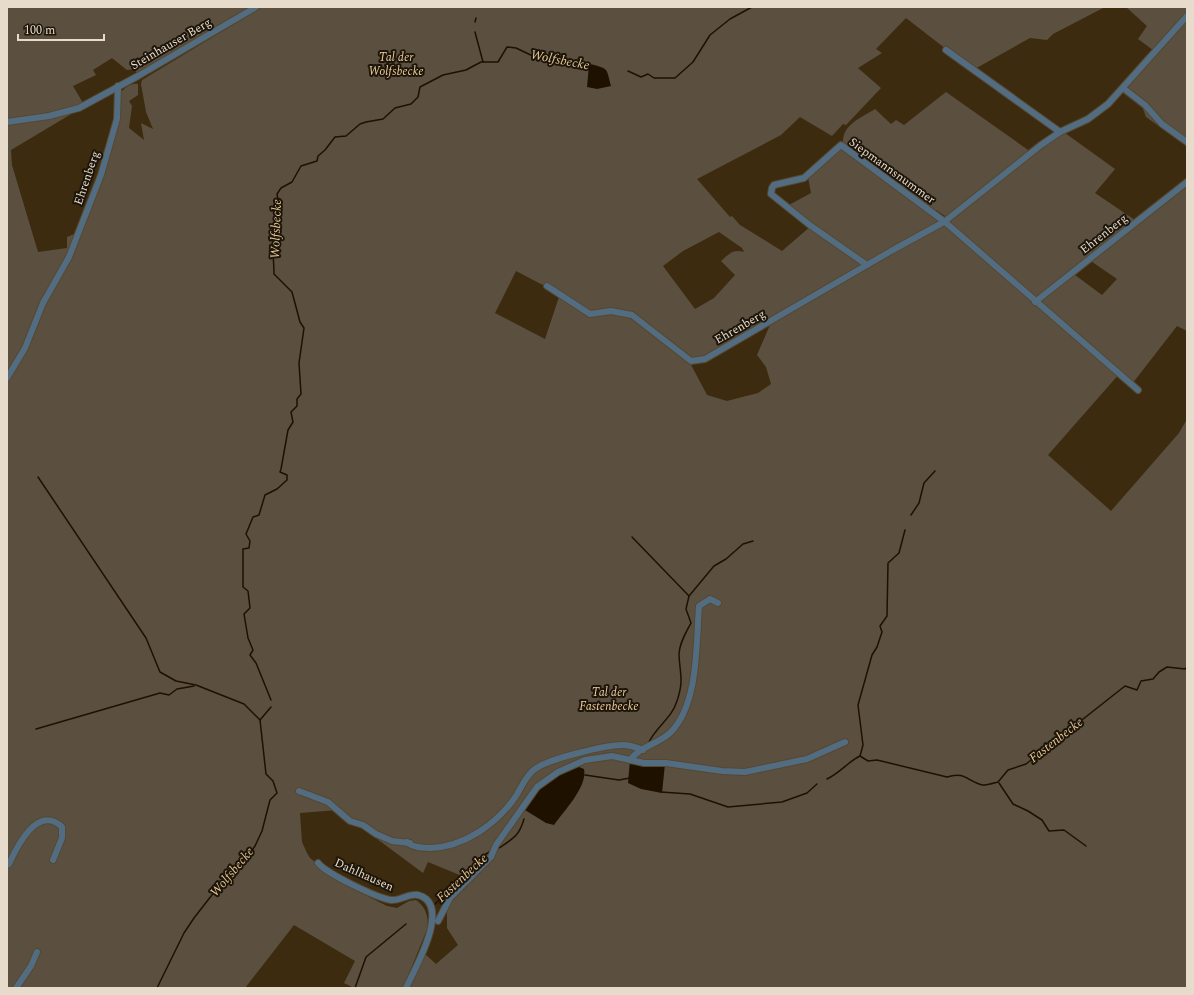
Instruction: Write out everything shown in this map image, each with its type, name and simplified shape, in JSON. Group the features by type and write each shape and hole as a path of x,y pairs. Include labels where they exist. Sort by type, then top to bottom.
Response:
{"street":[{"name":"Steinhauser Berg","path":"118,86 256,7"},
{"name":"Ehrenberg","path":"547,286 590,314 611,311 632,315 691,361 701,361 944,222 1041,145 1060,132 1088,119 1108,104 1187,16"},
{"path":"946,50 1060,132"},
{"path":"7,122 71,111 118,86"},
{"name":"Ehrenberg","path":"7,378 25,348 43,303 69,257 101,175 117,118 116,91 118,86"},
{"path":"1123,88 1145,105 1162,124 1187,142"},
{"name":"Siepmannsnummer","path":"867,265 811,226 771,194 772,188 804,178 841,145 944,222"},
{"name":"Ehrenberg","path":"1035,302 1187,182"},
{"path":"944,222 1138,390"},
{"path":"630,760 670,732 679,720 689,695 697,659 699,606 710,599 718,603"},
{"path":"438,921 450,898 491,857 496,845 518,817 524,804 544,781 558,772 584,760 612,756 644,763 666,763 722,771 745,772 807,759 845,742"},
{"path":"299,791 328,802 350,821 363,825 376,834 392,841 409,843 414,846 440,847 469,837 483,829 508,805 535,769 549,763 607,746 624,745 643,750"},
{"path":"7,865 10,864 33,825 44,820 58,822 62,827 62,838 54,860"},
{"name":"Dahlhausen","path":"318,863 342,879 383,898 398,900 416,895 420,896 429,905 432,925 406,988"},
{"path":"16,988 31,966 37,952"}],"green space":[{"path":"7,7 250,7 137,75 135,69 127,70 112,58 93,70 96,75 73,86 83,103 83,107 11,150 12,165 38,252 67,248 67,237 77,233 108,151 119,94 130,85 138,84 138,95 129,101 132,106 129,128 144,140 141,123 153,129 146,112 141,84 142,80 262,7 1105,7 1053,34 1047,40 1030,38 973,70 906,18 876,49 882,53 858,68 881,88 846,125 843,124 832,136 800,117 781,135 697,179 730,217 732,216 740,225 782,251 811,226 870,265 945,222 1050,140 1065,133 1115,169 1095,193 1135,220 1187,180 1187,331 1177,326 1132,384 1120,373 1048,455 1111,511 1179,433 1187,419 1187,988 409,988 425,954 436,964 458,945 447,928 447,907 467,878 428,862 423,873 338,810 300,813 302,842 310,858 333,876 332,878 387,906 397,908 409,901 416,900 426,912 428,927 403,988 354,988 344,983 355,961 294,925 245,988 7,988","holes":["719,232 742,248 744,252 734,252 729,254 721,261 735,275 714,298 695,309 663,266 683,251","1088,259 1117,279 1102,295 1071,272","516,271 560,294 545,339 495,313","769,322 770,325 757,355 766,367 771,384 758,393 727,401 707,395 689,361 704,358"]},
{"path":"1126,7 1187,7 1187,146 1146,117 1142,106 1123,90 1153,50 1138,39 1147,26"},
{"path":"946,92 1031,152 948,218 936,210 933,212 925,211 940,222 871,261 867,261 812,225 789,205 811,193 808,177 841,147 863,163 872,154 863,160 843,142 846,131 854,122 875,109 891,124 896,120 904,125"}],"shaded area":[{"path":"590,64 606,70 611,86 597,89 587,87"},
{"path":"630,760 665,764 662,793 641,789 628,783"},
{"path":"579,767 584,769 584,776 579,790 554,825 546,823 525,810 535,794 555,774"}],"waterway":[{"path":"628,71 641,77 648,74 654,78 675,78 693,62 710,35 730,19 752,7"},
{"path":"475,22 476,18"},
{"path":"475,32 483,62"},
{"name":"Wolfsbecke","path":"271,700 256,663 250,655 253,650 248,638 244,614 250,608 248,591 243,587 243,549 249,548 250,541 246,534 253,517 259,515 265,495 277,489 287,480 287,475 280,472 288,430 293,422 291,412 297,406 297,399 301,394 299,363 304,328 300,322 292,292 274,274 273,235 278,208 277,194 281,188 292,182 301,166 317,161 318,156 325,150 335,137 346,136 360,124 383,119 395,108 411,104 418,97 420,87 443,75 466,70 481,62 498,62 507,47 516,48 537,58 549,55 561,61 575,61 590,66"},
{"path":"911,515 919,503 924,483 935,471"},
{"path":"38,477 146,638 160,672 176,681 196,685 244,704 260,720"},
{"path":"860,756 863,745 858,705 872,655 877,647 882,632 880,626 887,616 888,563 899,553 905,530"},
{"path":"632,537 689,596 686,609 691,623 683,638 679,651 681,678 679,694 672,712 649,742"},
{"path":"689,596 714,566 726,559 743,544 753,541"},
{"name":"Fastenbecke","path":"827,779 860,756 868,761 877,760 947,777 958,775 966,777 982,785 998,782 1008,770 1026,764 1125,686 1137,690 1141,681 1153,679 1159,672 1167,667 1185,669 1187,667"},
{"path":"36,729 160,693 169,695 177,689 194,686"},
{"name":"Wolfsbecke","path":"157,988 184,933 194,918 229,873 245,860 255,846 262,831 270,800 277,793 273,781 266,774 260,720 271,707"},
{"name":"Fastenbecke","path":"585,775 619,780 630,778"},
{"path":"999,783 1013,804 1042,820 1049,831 1064,830 1086,846"},
{"name":"Fastenbecke","path":"661,792 690,794 728,807 782,802 807,793 817,784"},
{"name":"Fastenbecke","path":"499,848 509,842 518,833 524,819"},
{"name":"Fastenbecke","path":"433,906 472,868 481,857 491,851"},
{"name":"Fastenbecke","path":"355,988 366,957 406,924"}],"park label":[{"name":"Tal der Wolfsbecke","path":"396,64"},
{"name":"Tal der Fastenbecke","path":"609,699"}]}
